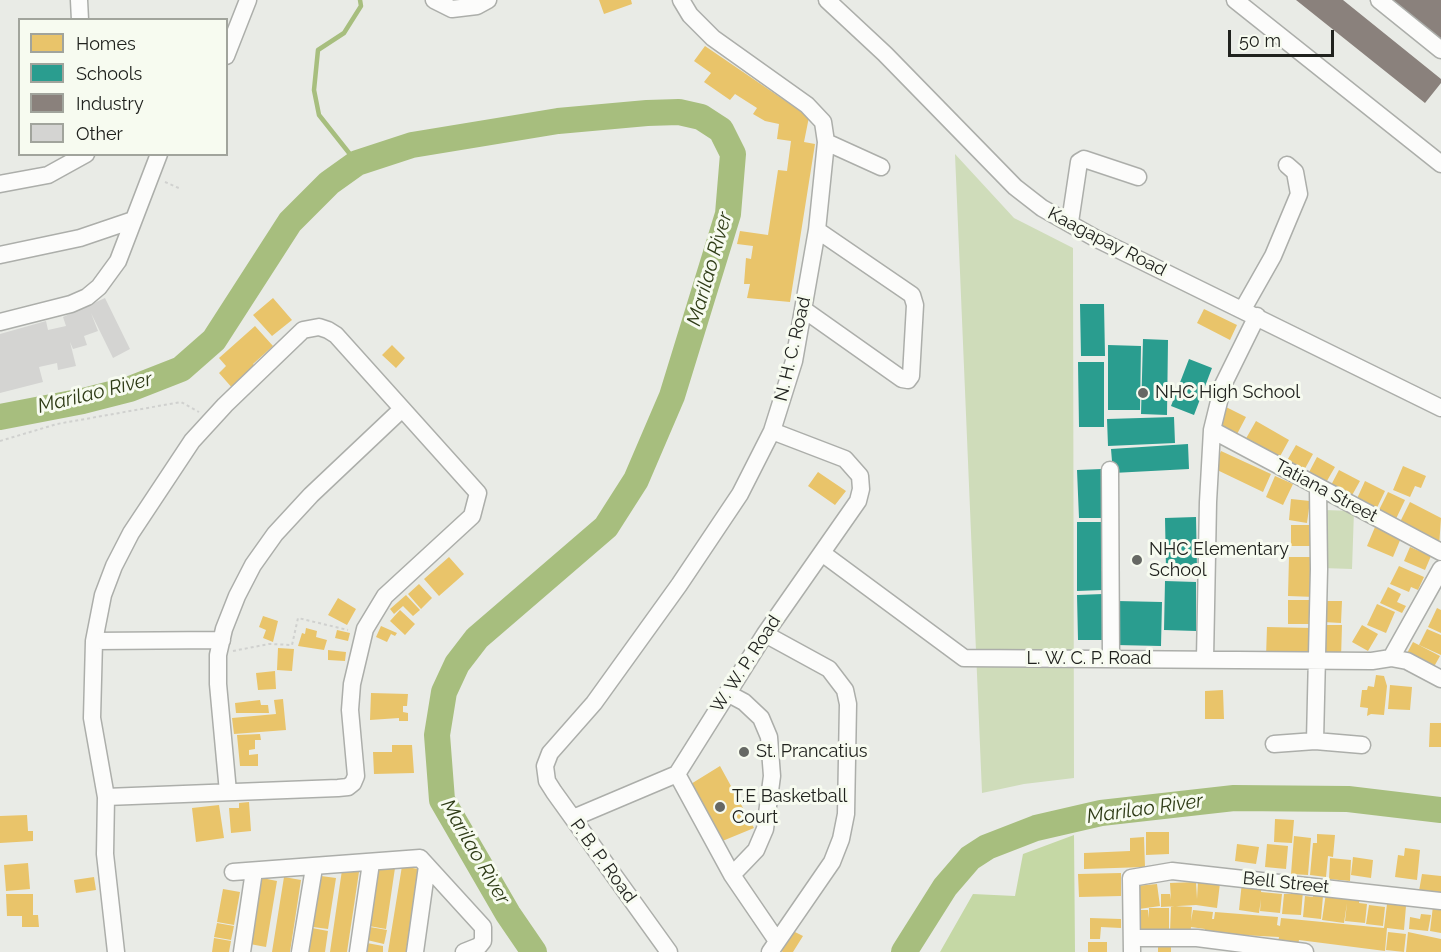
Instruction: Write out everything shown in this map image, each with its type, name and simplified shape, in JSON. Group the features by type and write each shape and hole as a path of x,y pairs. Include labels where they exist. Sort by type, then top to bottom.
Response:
{"street":[{"path":"79,0 80,18"},
{"path":"228,51 248,0"},
{"path":"434,0 452,9 477,6 488,0"},
{"name":"N. H. C. Road","path":"545,766 550,753 594,703 679,585 740,494 772,430 794,361 817,230 826,142 822,122 807,105 713,39 690,15 681,0"},
{"name":"Kaagapay Road","path":"827,0 885,54 1015,187 1042,208 1095,238 1441,408"},
{"path":"1235,0 1441,164"},
{"path":"1378,0 1441,50"},
{"path":"826,142 881,167"},
{"path":"0,184 48,175 82,156"},
{"path":"0,322 71,304 87,297 99,287 118,261 158,156"},
{"path":"1070,222 1079,162 1084,159 1138,177"},
{"path":"1205,659 1212,430 1223,385 1299,194 1295,172 1287,165"},
{"path":"0,255 81,238 133,220"},
{"path":"802,309 902,379 908,380 911,376 915,305 912,295 817,230"},
{"path":"106,797 338,788 348,787 353,783 356,776 350,710 351,684 365,629 385,596 472,516 478,500 473,485 336,335 320,327 303,330 212,419 180,459 122,550 103,595 94,641 92,718 106,797 105,854 116,952"},
{"path":"228,792 218,684 220,647 243,585 253,565 275,534 311,495 402,409"},
{"name":"W. W. P. Road","path":"677,774 765,634 858,501 861,489 860,476 855,467 834,452 772,430"},
{"name":"Tatiana Street","path":"1212,430 1441,552"},
{"path":"1110,470 1111,659"},
{"path":"1315,741 1318,661 1318,487"},
{"name":"L. W. C. P. Road","path":"822,553 964,658 1318,661 1372,661 1391,658"},
{"path":"1441,569 1391,658 1407,661 1441,679"},
{"path":"573,818 677,774 774,946 832,862 841,839 846,814 848,704 845,690 829,669 765,634"},
{"path":"94,641 220,647"},
{"path":"726,693 744,702 761,718 769,737 772,776 765,829 756,850 732,875"},
{"path":"1274,744 1315,741 1362,745"},
{"name":"P. B. P. Road","path":"545,766 547,781 669,952"},
{"path":"233,872 314,868 420,858 483,927 483,941 479,946 464,952"},
{"path":"358,952 371,863"},
{"path":"415,952 427,866"},
{"path":"300,952 314,868"},
{"path":"242,952 254,871"},
{"name":"Bell Street","path":"1132,945 1131,878 1172,871 1441,901"},
{"path":"1132,945 1197,938 1305,952"}],"path":[{"path":"151,177 181,189"},
{"path":"0,441 57,424 181,402 212,419"},
{"path":"220,647 292,645 298,618 352,631 365,629"}],"green space":[{"path":"955,154 1014,218 1073,248 1074,778 1024,784 982,793"},
{"path":"1324,510 1354,511 1352,569 1322,568"},
{"path":"1074,835 1075,952 940,952 973,894 1015,896 1023,854"}],"building: Homes":[{"path":"599,0 631,0 632,4 604,14"},
{"path":"705,46 809,117 804,142 815,144 790,302 747,298 750,284 744,284 746,258 751,259 753,246 737,244 740,231 768,235 778,170 787,171 791,141 777,139 779,124 765,121 753,114 757,108 735,94 730,100 704,82 711,73 694,61"},
{"path":"273,298 292,320 272,336 253,315"},
{"path":"1204,309 1237,325 1230,340 1197,323"},
{"path":"255,326 273,346 253,364 257,369 234,390 219,373 226,366 219,358"},
{"path":"392,345 405,358 396,368 382,355"},
{"path":"1226,407 1246,417 1235,438 1216,428"},
{"path":"1256,421 1289,440 1278,460 1244,442"},
{"path":"1296,445 1313,454 1302,474 1285,464"},
{"path":"1221,451 1271,474 1263,492 1213,468"},
{"path":"1317,457 1335,467 1324,486 1307,476"},
{"path":"1403,466 1426,476 1421,488 1415,486 1410,497 1393,490"},
{"path":"1339,470 1360,481 1350,499 1329,489"},
{"path":"818,472 846,491 835,505 808,486"},
{"path":"1275,476 1293,484 1283,505 1266,497"},
{"path":"1365,481 1385,491 1375,512 1355,503"},
{"path":"1388,492 1405,500 1394,523 1377,514"},
{"path":"1291,499 1310,501 1307,523 1289,520"},
{"path":"1410,502 1441,518 1439,547 1398,526"},
{"path":"1291,525 1315,525 1315,546 1291,546"},
{"path":"1375,527 1401,538 1393,557 1367,546"},
{"path":"1410,547 1431,556 1425,570 1404,561"},
{"path":"449,557 464,574 439,596 424,579"},
{"path":"1289,557 1316,557 1315,597 1288,596"},
{"path":"1399,566 1424,577 1418,590 1411,587 1409,592 1390,584"},
{"path":"419,584 432,598 421,609 408,594"},
{"path":"1388,587 1401,594 1397,602 1406,606 1402,613 1380,603"},
{"path":"406,595 420,610 413,616 403,606 394,614 390,609"},
{"path":"338,598 356,609 347,625 328,615"},
{"path":"1288,600 1313,600 1313,624 1288,624"},
{"path":"1323,601 1342,601 1341,623 1323,622"},
{"path":"1377,604 1395,612 1386,633 1367,625"},
{"path":"1437,608 1441,610 1441,633 1428,627"},
{"path":"400,610 415,624 405,635 390,621"},
{"path":"263,616 278,621 273,642 263,638 266,630 259,627"},
{"path":"1321,625 1342,625 1341,658 1321,658"},
{"path":"1362,625 1378,634 1368,651 1352,642"},
{"path":"381,626 397,633 395,636 391,634 387,642 376,637"},
{"path":"1267,627 1313,628 1312,658 1266,657"},
{"path":"306,628 317,631 316,637 327,640 324,650 298,646"},
{"path":"1427,629 1441,635 1441,655 1419,645"},
{"path":"337,630 350,633 348,641 335,638"},
{"path":"1413,642 1440,656 1431,672 1404,659"},
{"path":"278,648 294,649 292,671 277,670"},
{"path":"328,650 346,652 345,661 328,660"},
{"path":"275,671 276,689 258,690 256,673"},
{"path":"1376,675 1384,676 1387,686 1384,715 1367,716 1368,708 1360,707 1362,690 1367,690 1368,686 1374,687"},
{"path":"1390,685 1412,687 1410,710 1388,709"},
{"path":"1223,690 1224,719 1205,719 1205,691"},
{"path":"371,693 408,694 407,706 403,706 403,712 408,713 408,721 399,721 399,718 370,720"},
{"path":"283,699 286,730 234,734 232,718 276,714 274,700"},
{"path":"260,700 261,705 268,705 269,713 236,713 235,703"},
{"path":"1430,723 1441,723 1441,747 1429,747"},
{"path":"260,734 261,740 255,740 255,749 249,750 249,755 258,754 258,766 240,766 237,735"},
{"path":"392,745 412,745 414,773 374,774 373,752 392,752"},
{"name":"T.E Basketball Court","path":"720,766 754,828 720,842 686,787"},
{"path":"249,802 251,831 231,833 229,808 239,808 239,803"},
{"path":"219,805 224,838 196,842 192,808"},
{"path":"27,815 28,831 33,831 33,841 0,843 0,816"},
{"path":"1275,819 1294,820 1292,843 1274,842"},
{"path":"1146,832 1169,832 1169,854 1146,855"},
{"path":"1317,834 1335,835 1333,857 1328,856 1326,877 1310,875 1313,843 1317,843"},
{"path":"1294,836 1311,838 1308,875 1291,874"},
{"path":"1144,837 1145,867 1084,869 1084,853 1130,851 1130,838"},
{"path":"1237,844 1259,847 1256,864 1235,861"},
{"path":"1267,844 1288,846 1286,869 1265,867"},
{"path":"1405,848 1420,850 1417,880 1395,877 1398,855 1404,856"},
{"path":"1353,857 1373,860 1371,878 1351,875"},
{"path":"1330,858 1351,860 1350,881 1329,879"},
{"path":"28,863 30,889 6,891 4,865"},
{"path":"378,865 395,868 386,929 369,926"},
{"path":"402,866 418,869 406,952 388,952"},
{"path":"342,870 359,872 347,952 330,952"},
{"path":"1121,873 1121,896 1079,897 1078,874"},
{"path":"1422,874 1441,876 1441,894 1419,891"},
{"path":"321,876 336,878 328,929 313,927"},
{"path":"94,877 96,890 76,893 74,880"},
{"path":"284,877 301,880 290,952 272,952"},
{"path":"262,878 277,881 266,947 250,944"},
{"path":"1198,881 1220,883 1217,908 1196,905 1161,907 1161,894 1170,894 1171,900 1170,883 1196,882 1197,899"},
{"path":"1242,882 1262,884 1261,892 1282,894 1280,913 1260,911 1261,899 1259,913 1239,910"},
{"path":"1157,884 1160,906 1139,909 1136,886"},
{"path":"223,889 240,892 234,925 217,922"},
{"path":"1291,890 1303,891 1301,915 1282,914 1284,894 1291,894"},
{"path":"1326,893 1360,897 1359,903 1367,904 1365,923 1345,921 1347,903 1344,923 1322,920"},
{"path":"6,894 33,894 33,915 38,915 39,927 22,927 22,916 7,916"},
{"path":"1313,895 1323,896 1321,919 1303,917 1305,896 1313,897"},
{"path":"1387,904 1406,906 1404,930 1387,928 1385,951 1299,940 1298,945 1278,942 1279,937 1204,933 1205,929 1191,927 1190,934 1170,932 1171,906 1192,907 1191,921 1193,910 1213,912 1212,919 1214,919 1215,912 1278,917 1277,925 1280,926 1281,918 1384,928"},
{"path":"1369,905 1385,907 1383,926 1366,924"},
{"path":"1433,906 1441,906 1441,933 1430,931"},
{"path":"1149,908 1169,908 1169,929 1135,930 1135,910 1148,910 1149,918"},
{"path":"1421,914 1431,915 1428,931 1409,929 1410,917 1420,919"},
{"path":"1090,918 1121,919 1121,928 1101,927 1100,939 1090,939"},
{"path":"217,923 234,926 231,940 214,937"},
{"path":"370,927 387,930 384,944 367,940"},
{"path":"312,928 328,931 325,952 308,952"},
{"path":"791,930 803,936 793,952 783,952 779,950"},
{"path":"1388,932 1406,934 1404,952 1386,950"},
{"path":"1408,932 1441,939 1441,952 1406,952"},
{"path":"214,938 231,941 229,952 212,952"},
{"path":"1088,942 1107,942 1107,952 1088,952"},
{"path":"367,943 383,946 383,952 366,952"},
{"path":"1171,945 1171,952 1158,952 1158,946"}],"building: Schools":[{"path":"1080,304 1104,304 1105,356 1081,356"},
{"path":"1143,339 1168,340 1167,415 1141,414"},
{"path":"1108,345 1141,346 1140,410 1108,410"},
{"path":"1189,359 1212,368 1194,415 1171,406"},
{"path":"1078,362 1104,362 1104,427 1079,427"},
{"path":"1174,417 1175,443 1108,446 1107,419"},
{"path":"1188,444 1189,469 1113,473 1111,449"},
{"path":"1102,469 1104,518 1079,518 1077,470"},
{"path":"1196,517 1197,569 1166,570 1165,518"},
{"path":"1077,522 1102,522 1103,590 1077,591"},
{"path":"1165,581 1196,582 1196,631 1164,630"},
{"path":"1103,594 1104,640 1078,640 1077,595"},
{"path":"1117,601 1162,602 1161,646 1116,645"}],"building: Industry":[{"path":"1296,0 1343,0 1441,79 1441,83 1425,103"},
{"path":"1388,0 1441,0 1441,42"}],"building: Other":[{"path":"105,298 130,349 113,358 91,313 98,331 84,336 87,345 73,349 70,342 76,366 58,370 57,363 39,367 43,382 0,393 0,334 46,321 48,330 66,326 63,317"}],"waterway":[{"path":"357,163 319,115 314,90 318,50 344,33 361,6 360,0"},
{"name":"Marilao River","path":"0,417 83,401 130,389 181,369 214,340 290,222 329,183 357,163 412,145 558,121 679,112 701,117 721,130 733,154 728,214 672,396 636,480 606,527 477,638 457,664 444,692 437,735 442,800 508,914 534,952"},
{"name":"Marilao River","path":"904,952 945,887 970,858 987,847 1036,828 1101,813 1234,798 1348,799 1441,810"}],"place":[{"name":"NHC High School","path":"1143,393"},
{"name":"NHC Elementary School","path":"1137,560"},
{"name":"St. Prancatius","path":"744,752"},
{"name":"T.E Basketball Court","path":"720,807"}]}
